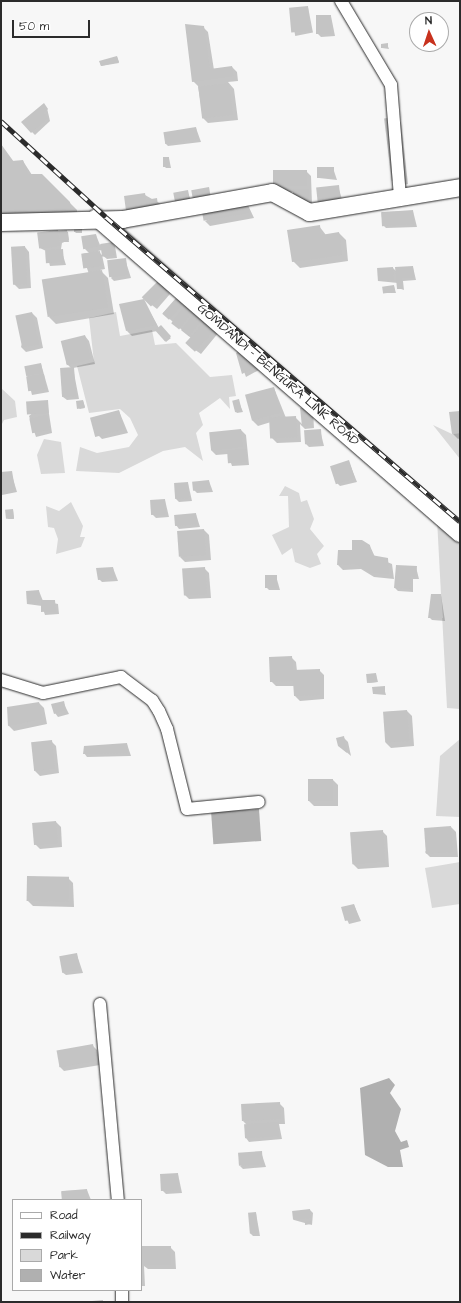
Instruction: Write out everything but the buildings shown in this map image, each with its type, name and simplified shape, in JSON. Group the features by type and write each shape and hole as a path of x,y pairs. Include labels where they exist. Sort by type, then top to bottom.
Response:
{"main road":[{"path":"1,222 96,217 122,218 272,192 310,212 460,187"},
{"name":"GOMDANDI - BENGURA LINK ROAD","path":"96,217 460,533"}],"street":[{"path":"341,1 391,84 400,196"},
{"path":"1,680 43,693 121,678 152,700 159,711 167,729 187,809 259,802"},
{"path":"100,1004 118,1199"},
{"path":"122,1291 122,1302"}],"green space":[{"path":"116,312 120,336 152,330 155,345 176,343 210,377 232,375 236,396 229,397 230,409 220,398 199,413 203,425 196,433 203,461 185,447 163,451 119,473 76,471 80,447 97,453 129,447 138,435 130,418 120,409 89,413 77,366 94,362 89,318"},
{"path":"1,388 15,401 17,417 4,420 1,426"},
{"path":"433,425 452,434 460,433 460,459"},
{"path":"44,439 61,442 65,473 41,474 37,455"},
{"path":"285,486 299,493 301,502 307,500 314,519 310,529 324,546 317,554 321,564 310,568 295,562 292,548 282,555 272,535 289,527 288,496 279,496"},
{"path":"71,502 83,526 80,537 85,537 81,547 56,554 58,539 54,528 48,527 46,506 59,511"},
{"path":"437,519 460,541 460,709 447,708"},
{"path":"460,739 460,817 436,816 440,756"},
{"path":"460,862 460,904 432,908 425,868"}],"water":[{"path":"259,809 261,841 213,844 211,812"},
{"path":"389,1078 395,1085 390,1093 401,1109 395,1131 401,1142 407,1140 409,1147 400,1150 403,1167 388,1167 365,1155 360,1088"}],"railway":[{"path":"1,121 106,217 460,521"}]}
